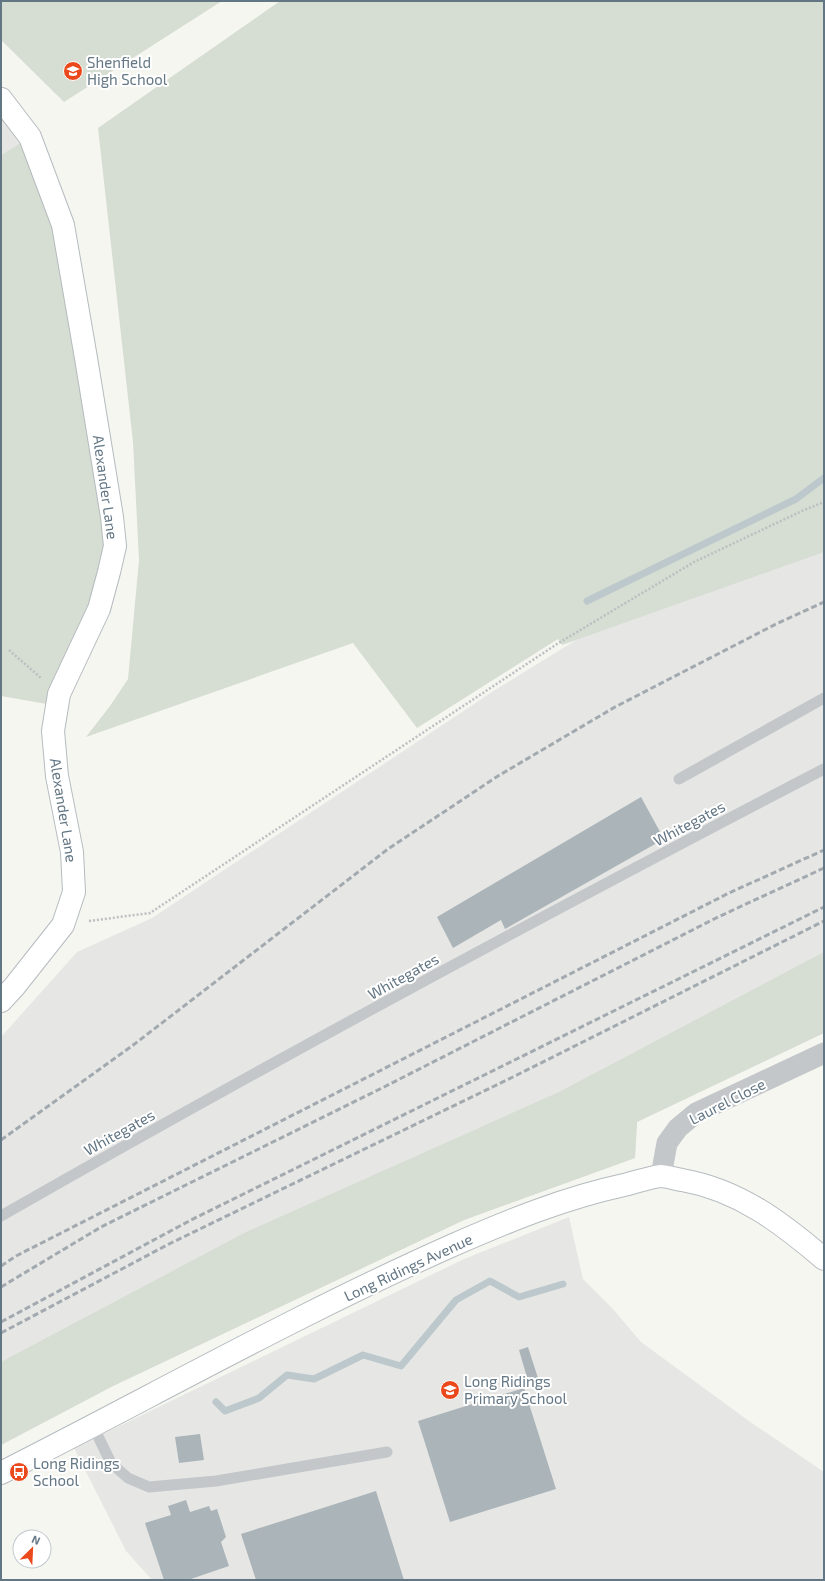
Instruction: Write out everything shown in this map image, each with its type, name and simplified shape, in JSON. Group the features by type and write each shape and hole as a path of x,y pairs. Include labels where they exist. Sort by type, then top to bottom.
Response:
{"street":[{"name":"Alexander Lane","path":"1,99 30,137 63,225 88,366 112,517 115,546 99,609 59,694 53,731 57,776 72,852 74,892 63,925 14,987 1,1001"},
{"name":"Laurel Close","path":"661,1176 667,1143 678,1128 696,1113 824,1053"},
{"name":"Long Ridings Avenue","path":"1,1473 241,1348 394,1272 510,1220 586,1193 661,1176 691,1181 721,1189 765,1213 824,1259"}],"lane":[{"path":"679,779 824,698"},
{"name":"Whitegates","path":"1,1216 141,1136 518,931 824,769"},
{"path":"93,1426 111,1463 128,1478 149,1487 216,1481 387,1452"}],"path":[{"path":"63,925 150,912 557,644 694,562 824,502"},
{"path":"8,650 59,694"}],"shaded area":[{"name":"Shenfield High School","path":"1,1 222,1 64,102 1,40"},
{"path":"280,1 824,1 824,552 562,645 558,639 417,728 353,643 86,737 110,706 128,679 139,560 133,442 98,128"},
{"path":"1,99 30,137 1,155"},
{"path":"30,137 63,225 115,546 58,706 1,696 1,155"},
{"path":"824,507 824,1033 637,1122 635,1158 464,1220 113,1386 1,1445 1,1037 77,952 152,918 495,690 641,600"},
{"path":"824,952 824,1033 637,1122 635,1158 464,1220 113,1386 1,1445 1,1362 246,1232 559,1092"},
{"name":"Long Ridings Primary School","path":"569,1217 583,1279 613,1309 641,1342 749,1421 824,1472 824,1580 152,1580 126,1551 74,1448 464,1259"}],"building":[{"path":"641,797 664,839 505,929 501,920 453,948 437,917"},
{"path":"528,1347 538,1378 528,1381 519,1350"},
{"path":"524,1388 556,1489 450,1522 418,1421"},
{"path":"200,1434 204,1460 179,1463 175,1437"},
{"path":"376,1491 404,1580 256,1580 241,1534"},
{"path":"186,1500 190,1512 209,1506 211,1511 217,1509 226,1537 221,1542 229,1566 188,1580 164,1580 145,1523 171,1515 168,1506"}],"waterway":[{"path":"587,601 796,499 824,478"},
{"path":"216,1402 225,1411 259,1398 287,1375 314,1379 363,1355 401,1366 456,1300 490,1281 519,1297 563,1284"}],"railway":[{"path":"1,1140 132,1046 388,849 498,776 615,707 778,623 824,602"},
{"path":"1,1266 16,1256 729,893 824,850"},
{"path":"1,1287 101,1227 384,1087 718,917 824,868"},
{"path":"1,1322 191,1220 824,907"},
{"path":"1,1333 169,1244 515,1076 824,921"}],"place":[{"name":"Shenfield High School","path":"73,71"},
{"name":"Long Ridings Primary School","path":"450,1390"},
{"name":"Long Ridings School","path":"19,1472"}]}
